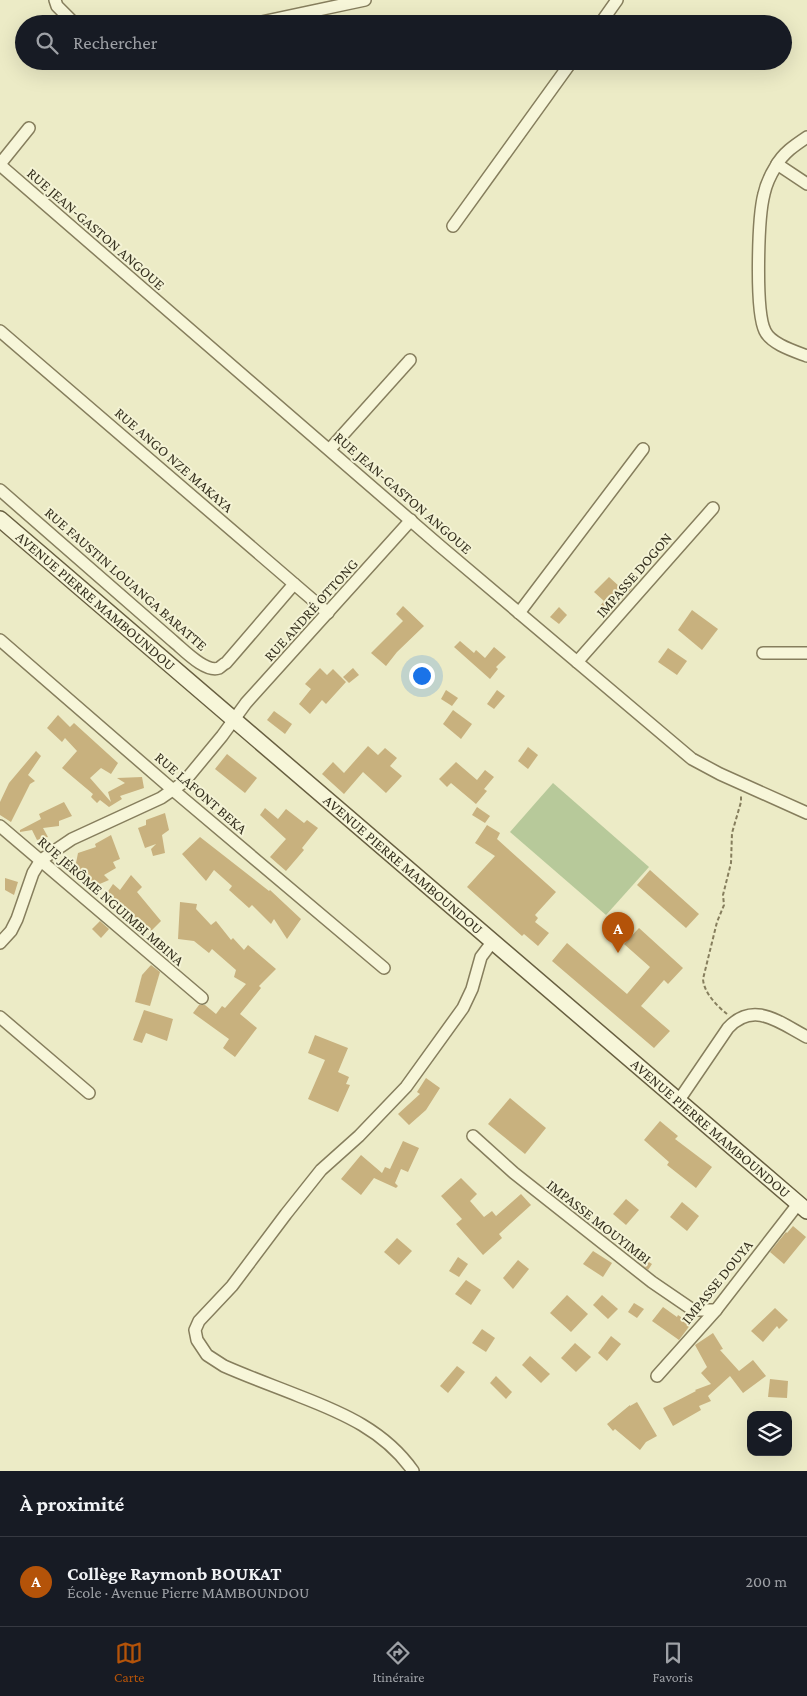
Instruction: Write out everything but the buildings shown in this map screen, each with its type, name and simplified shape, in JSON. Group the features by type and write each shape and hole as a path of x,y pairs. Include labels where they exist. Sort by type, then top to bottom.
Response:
{"street":[{"path":"55,0 57,6 66,15"},
{"path":"294,15 364,0"},
{"path":"606,15 617,0"},
{"path":"453,226 566,70"},
{"path":"0,164 30,128"},
{"path":"807,138 790,149 777,164 764,193 761,212 758,302 764,330 769,336 807,356"},
{"name":"RUE JEAN-GASTON ANGOUE","path":"0,164 411,520 692,759 720,774 807,813"},
{"path":"777,164 807,184"},
{"name":"RUE ANGO NZE MAKAYA","path":"0,331 328,613"},
{"path":"330,449 410,360"},
{"path":"520,613 643,449"},
{"name":"RUE FAUSTIN LOUANGA BARATTE","path":"0,490 173,641 197,661 209,668 218,668 226,663 294,584"},
{"name":"IMPASSE DOGON","path":"577,662 713,508"},
{"name":"AVENUE PIERRE MAMBOUNDOU","path":"0,519 803,1208"},
{"name":"RUE ANDRÉ OTTONG","path":"40,860 72,839 162,798 184,782 234,720 411,520"},
{"name":"RUE LAFONT BEKA","path":"0,640 173,790 384,968"},
{"path":"764,654 807,653"},
{"name":"RUE JÉRÔME NGUIMBI MBINA","path":"0,826 202,998"},
{"path":"0,943 11,931 17,919 33,873 40,860"},
{"path":"413,1471 397,1451 362,1423 224,1366 207,1355 196,1340 195,1330 199,1321 232,1286 321,1170 359,1136 406,1087 463,1008 472,989 482,958 494,942"},
{"path":"679,1100 719,1041 736,1020 749,1014 764,1015 807,1037"},
{"path":"0,1017 90,1093"},
{"name":"IMPASSE MOUYIMBI","path":"473,1136 514,1174 652,1282 693,1310 716,1310"},
{"name":"IMPASSE DOUYA","path":"657,1376 803,1208"}],"path":[{"path":"736,1020 715,1004 703,984 703,979 717,922 724,905 723,895 731,863 732,833 741,802 741,783"}],"green space":[{"path":"553,783 649,867 606,915 510,832"}],"place":[{"name":"Collège Raymonb BOUKAT","path":"618,953"}]}
